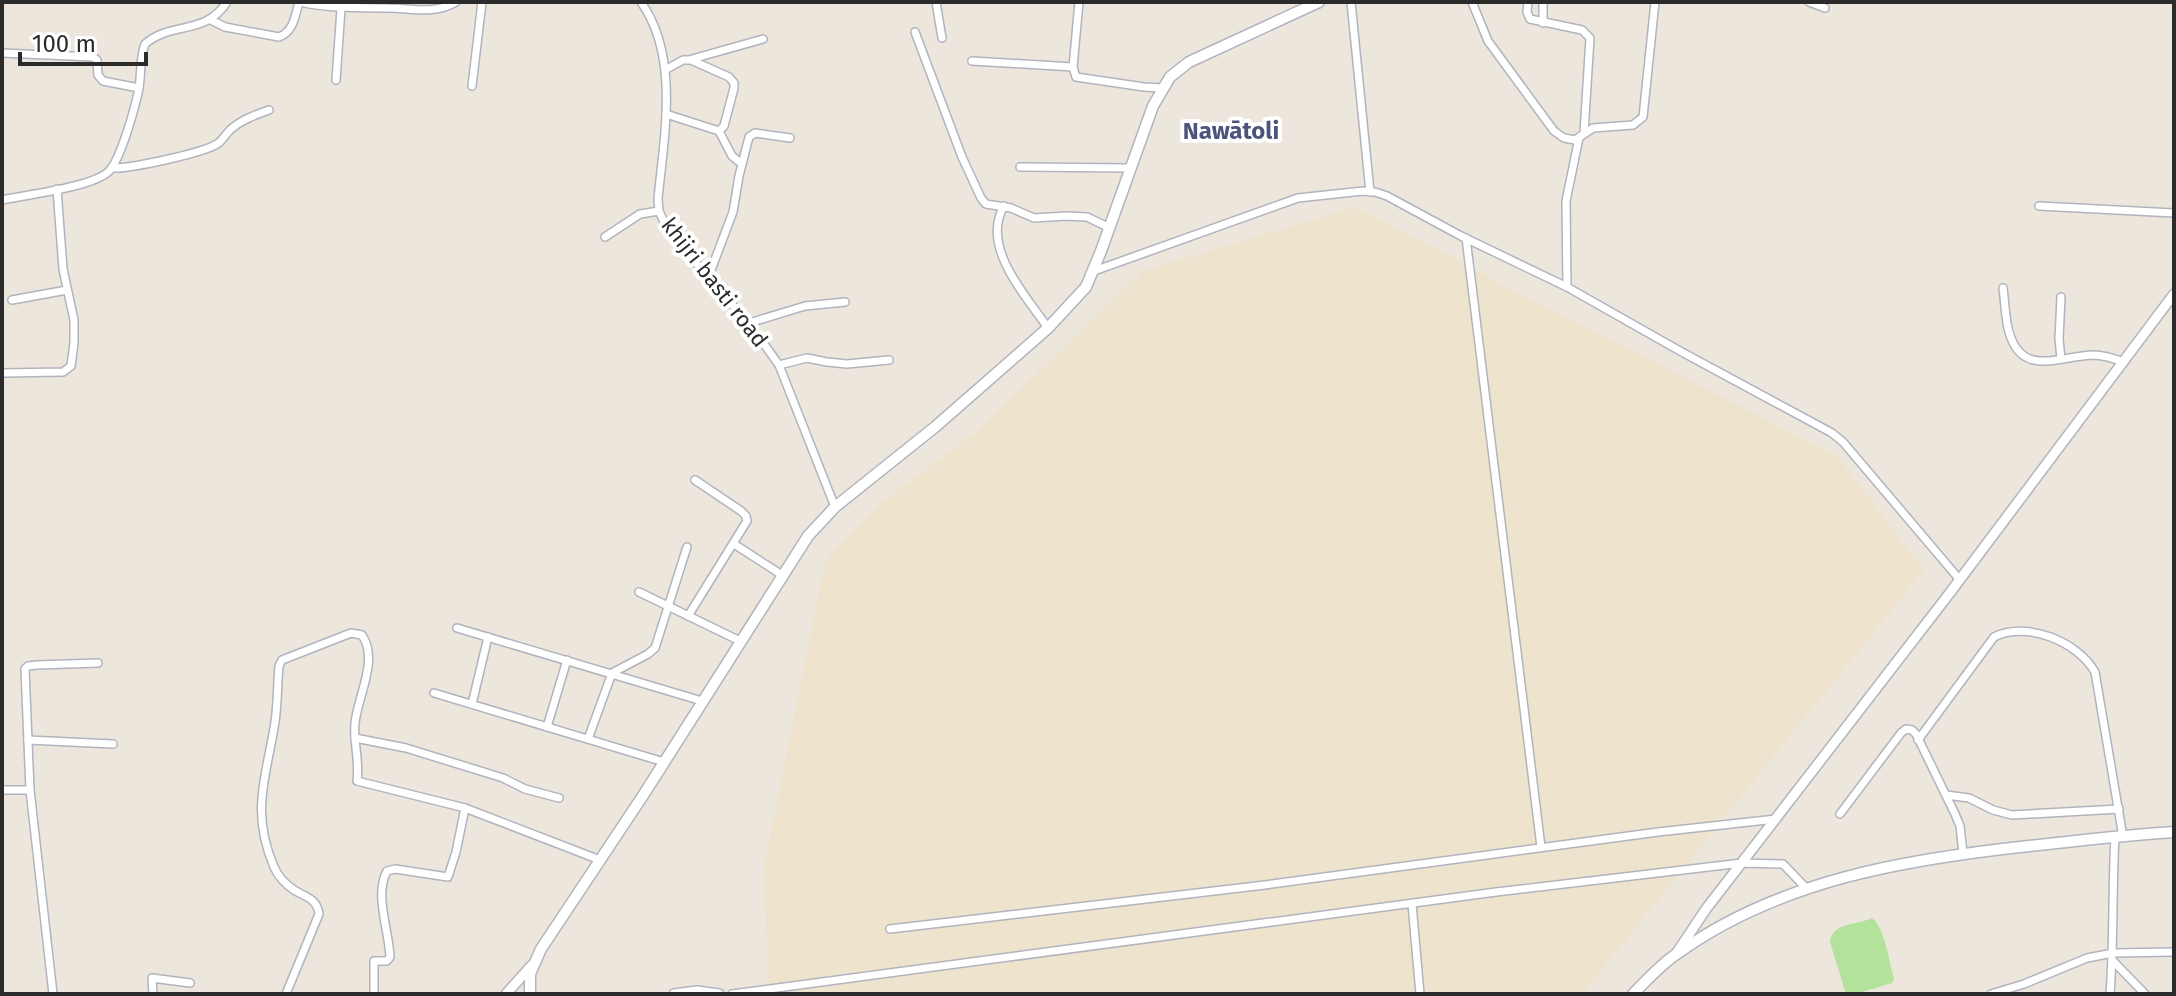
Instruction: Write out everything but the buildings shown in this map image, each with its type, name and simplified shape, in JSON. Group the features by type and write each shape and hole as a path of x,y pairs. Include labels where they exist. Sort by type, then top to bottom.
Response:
{"main road":[{"path":"530,994 529,982 534,963 808,536 835,507 935,427 1048,328 1086,287 1153,106 1170,77 1189,62 1319,2"},
{"path":"1633,994 1676,954 1747,912 1806,888 1893,866 1963,853 2174,832"}],"street":[{"path":"2,200 103,176 112,168 130,119 139,88 143,47 151,39 211,20 227,2"},
{"path":"211,20 225,27 279,37 291,28 300,2 341,9 431,10 443,9 456,2"},
{"path":"472,86 482,2"},
{"name":"khijri basti road","path":"641,2 650,16 665,70 666,114 659,211 664,222 749,323 779,365 835,507"},
{"path":"936,2 942,38"},
{"path":"1079,2 1073,73 1081,80 1162,88"},
{"path":"1351,2 1370,192"},
{"path":"1472,2 1488,41 1554,131 1570,140 1593,128 1633,125 1643,117 1655,2"},
{"path":"1528,2 1530,19 1582,30 1590,38 1582,135 1566,201 1567,287"},
{"path":"1543,2 1543,23"},
{"path":"1809,2 1825,8"},
{"path":"336,80 341,9"},
{"path":"915,32 962,157 981,198 991,206 1004,206 1034,218 1087,217 1110,228"},
{"path":"665,70 683,60 763,39"},
{"path":"2,53 93,57 97,60 100,79 139,88"},
{"path":"691,60 729,77 734,83 724,126 719,131"},
{"path":"972,61 1073,67"},
{"path":"112,168 129,168 203,150 218,144 246,119 269,110"},
{"path":"666,114 719,131 732,156 742,164"},
{"path":"708,278 733,212 751,134 790,138"},
{"path":"1020,167 1131,168"},
{"path":"2,373 63,372 69,369 75,335 74,320 63,269 57,189"},
{"path":"1094,271 1298,198 1370,192 1387,196 1567,287 1832,433 1960,580"},
{"path":"1004,206 998,221 1002,259 1048,328"},
{"path":"2039,206 2174,213"},
{"path":"605,237 640,214 659,211"},
{"path":"1466,238 1541,847"},
{"path":"2003,288 2008,330 2013,344 2032,361 2103,355 2123,362"},
{"path":"12,300 67,290"},
{"path":"1676,954 1706,909 1960,580 2174,294"},
{"path":"2061,297 2061,359"},
{"path":"749,323 805,306 845,302"},
{"path":"779,365 807,358 836,363 889,360"},
{"path":"688,616 747,521 741,511 695,480"},
{"path":"734,544 782,575"},
{"path":"588,739 612,673 655,648 687,547"},
{"path":"639,592 740,641"},
{"path":"457,628 702,701"},
{"path":"286,994 319,914 313,900 294,890 278,875 263,826 260,802 274,728 282,660 351,633 362,635 369,653 356,717 357,781 465,808 600,860"},
{"path":"1918,740 1994,637 2009,633 2046,634 2084,657 2095,672 2119,809 2110,994"},
{"path":"472,704 488,637"},
{"path":"547,727 567,660"},
{"path":"53,994 30,790 25,676 27,667 37,665 98,663"},
{"path":"434,693 664,762"},
{"path":"1840,814 1901,733 1906,729 1912,730 1960,826 1963,853"},
{"path":"355,738 406,748 559,798"},
{"path":"28,740 113,744"},
{"path":"2,790 30,790"},
{"path":"1946,795 1969,798 2012,815 2119,809"},
{"path":"374,994 374,961 387,961 390,957 382,889 385,874 395,869 448,877 465,808"},
{"path":"890,929 1265,885 1776,819"},
{"path":"732,994 1742,863 1783,864 1806,888"},
{"path":"1412,904 1420,994"},
{"path":"1991,994 2087,958 2174,952"},
{"path":"2113,957 2145,994"},
{"path":"506,994 534,963"},
{"path":"153,994 152,978 190,983"},
{"path":"674,994 697,991 719,994"}],"shaded area":[{"path":"1355,207 1836,455 1924,570 1582,994 769,994 764,866 825,561 876,507 976,432 1143,271"}],"green space":[{"path":"1872,918 1883,937 1894,978 1892,983 1846,994 1830,942 1832,936 1840,927"}],"district":[{"name":"Nawātoli","path":"1231,131"}]}
